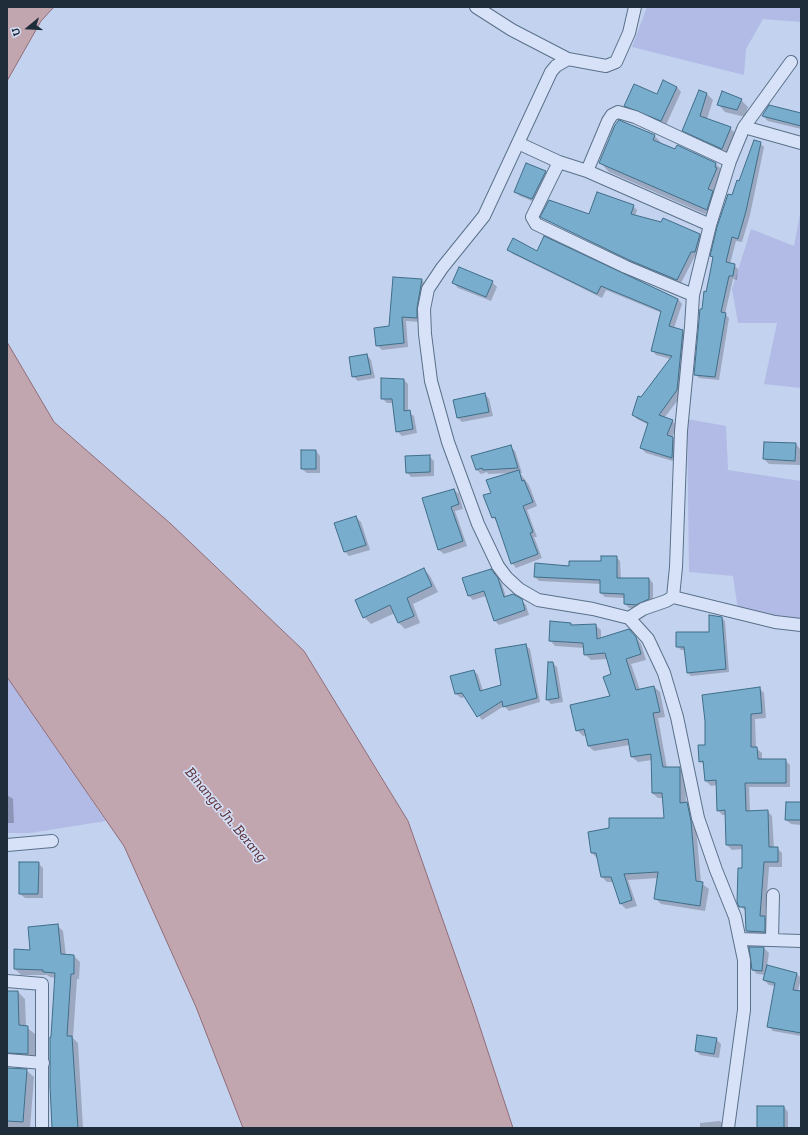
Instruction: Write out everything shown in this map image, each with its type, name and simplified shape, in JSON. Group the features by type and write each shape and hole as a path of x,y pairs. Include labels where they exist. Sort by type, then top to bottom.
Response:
{"street":[{"path":"476,7 512,30 568,59 606,66 616,62 625,44 635,7"},
{"path":"568,59 556,66 551,72 484,216 442,268 428,289 424,309 425,334 432,381 448,442 478,524 498,566 507,578 520,589 538,600 593,609 629,618 648,639 664,673 677,717 698,818 716,870 735,917 744,960 744,1010 728,1128"},
{"path":"673,597 676,568 681,431 693,295 710,225 730,161 744,127 791,62"},
{"path":"587,171 608,121 612,114 618,112 635,117 730,161"},
{"path":"744,127 801,143"},
{"path":"518,143 559,162 587,171 710,225"},
{"path":"559,162 532,217 536,224 626,267 693,295"},
{"path":"629,618 643,609 673,597 768,621 801,625"},
{"path":"7,845 52,841"},
{"path":"772,939 773,895"},
{"path":"740,939 801,941"},
{"path":"7,981 42,984 42,1128"},
{"path":"7,1060 43,1063"}],"shaded area":[{"path":"647,7 801,7 801,22 763,19 746,49 744,75 632,47"},
{"path":"801,209 801,388 764,384 777,323 738,323 732,289 751,229 794,246"},
{"path":"687,419 726,426 728,470 801,481 801,633 772,620 738,610 733,576 689,572"},
{"path":"7,677 106,821 30,833 7,833"}],"water":[{"path":"7,7 54,7 41,21 7,81"},
{"name":"Binanga Jn. Berang","path":"7,342 54,422 171,524 304,651 408,821 473,1006 513,1128 243,1128 196,1007 124,846 7,677"}],"building":[{"path":"663,80 677,87 661,121 624,106 634,84 657,94"},
{"path":"699,90 707,93 700,116 731,127 722,149 682,131"},
{"path":"722,91 742,99 737,110 717,105"},
{"path":"769,105 801,113 801,126 762,116"},
{"path":"619,120 655,135 653,140 675,149 677,145 716,163 715,167 717,168 708,189 713,191 707,210 599,163 615,125"},
{"path":"754,140 761,142 746,211 738,239 732,237 726,262 735,264 733,276 729,276 721,312 726,313 715,377 694,375 700,309 702,309 704,291 706,292 710,273 713,257 710,256 717,227 728,194 732,195 737,180 739,181"},
{"path":"526,163 546,171 532,199 514,192"},
{"path":"597,192 634,205 631,214 661,222 663,218 700,234 695,252 691,252 677,280 629,260 540,217 549,200 589,214"},
{"path":"544,236 678,299 669,326 683,330 677,390 659,415 673,420 667,435 673,437 672,458 640,448 648,423 632,415 638,396 641,397 672,356 651,351 661,311 601,286 597,294 507,250 513,238 537,251"},
{"path":"459,267 493,281 486,297 452,283"},
{"path":"393,277 422,279 417,308 417,318 402,317 404,343 376,346 374,328 389,326"},
{"path":"367,354 371,374 352,377 349,357"},
{"path":"381,378 404,379 404,411 410,410 413,429 396,432 392,399 381,399"},
{"path":"485,393 489,412 457,418 453,400"},
{"path":"764,442 796,443 795,461 763,459"},
{"path":"511,445 518,468 483,470 482,468 476,470 471,456"},
{"path":"301,450 316,450 316,469 301,469"},
{"path":"430,455 430,472 406,473 405,456"},
{"path":"519,470 522,481 524,480 533,502 523,506 533,532 530,533 538,554 511,564 495,517 492,518 483,495 491,493 486,480"},
{"path":"454,489 459,504 451,507 463,541 438,550 422,498"},
{"path":"356,516 366,545 344,552 334,523"},
{"path":"601,556 617,556 617,578 649,578 649,599 636,605 624,604 624,594 600,593 600,580 534,577 535,563 569,566 569,561 601,561"},
{"path":"424,568 432,586 407,598 414,616 398,623 390,605 363,618 355,600"},
{"path":"491,569 498,578 504,597 513,594 522,599 525,610 494,621 484,591 468,596 462,578"},
{"path":"709,615 722,617 726,669 687,673 684,647 676,647 676,632 709,632"},
{"path":"550,621 571,623 571,625 596,624 597,639 629,629 636,637 641,654 626,659 636,690 654,686 660,712 653,713 663,767 680,767 680,803 687,802 691,821 696,881 703,882 700,906 654,899 658,872 624,874 632,900 620,904 611,877 601,877 596,853 591,853 588,832 609,828 609,818 664,818 662,793 652,793 651,754 631,757 628,739 588,746 584,729 576,731 570,705 610,696 603,677 611,674 605,653 584,655 583,643 549,641"},
{"path":"526,644 537,698 503,707 502,701 477,717 462,693 455,694 450,676 474,670 480,691 501,685 495,649"},
{"path":"548,662 553,662 559,698 546,700"},
{"path":"760,687 762,713 751,714 751,747 757,747 758,759 786,759 786,783 745,783 746,811 768,810 769,847 778,847 778,862 764,862 760,916 765,916 765,932 746,931 745,907 739,907 737,902 738,868 742,868 742,845 726,845 725,810 717,811 716,780 705,781 703,761 699,762 698,745 705,745 705,721 702,695"},
{"path":"786,802 801,802 801,820 785,820"},
{"path":"19,862 39,862 38,894 19,894"},
{"path":"58,924 61,954 74,955 74,974 71,974 67,1036 72,1036 78,1128 52,1128 50,1037 55,973 43,972 43,970 14,969 14,949 30,950 28,927"},
{"path":"749,947 764,947 762,971 752,970"},
{"path":"767,965 797,973 793,990 801,991 801,1033 767,1027 775,983 763,980"},
{"path":"7,991 18,991 19,1025 28,1026 28,1054 7,1053"},
{"path":"697,1035 717,1038 714,1054 695,1051"},
{"path":"7,1068 27,1069 23,1122 7,1121"},
{"path":"757,1106 784,1106 784,1128 757,1128"}]}
